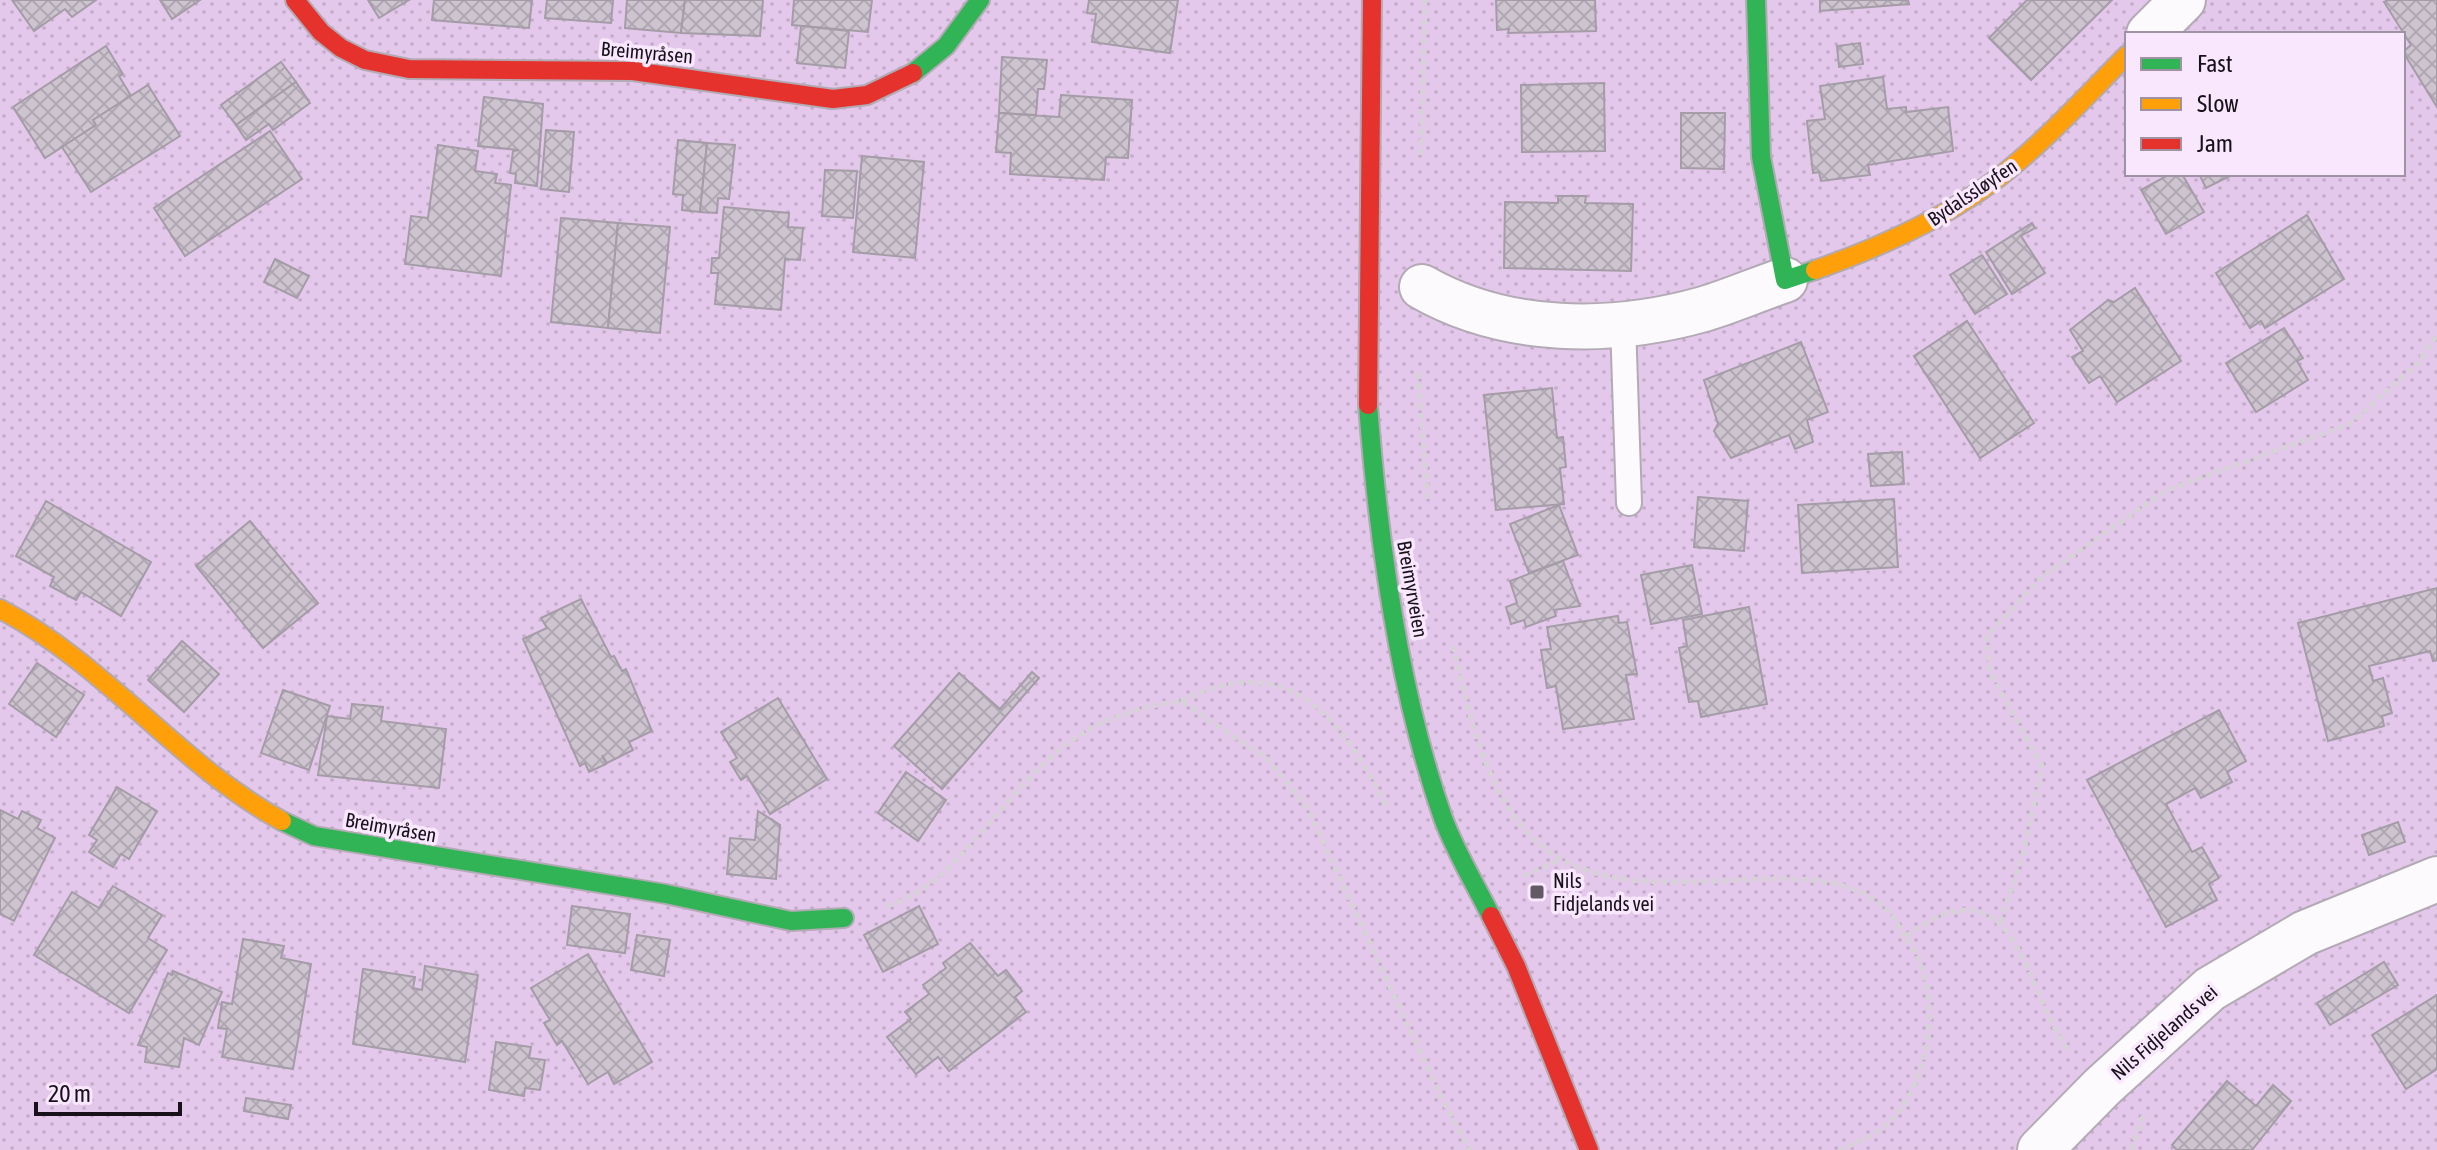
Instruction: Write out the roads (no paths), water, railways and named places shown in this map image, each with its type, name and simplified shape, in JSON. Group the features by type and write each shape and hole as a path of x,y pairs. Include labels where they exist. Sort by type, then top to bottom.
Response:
{"street":[{"name":"Breimyråsen","path":"295,0 316,30 341,50 377,64 421,70 583,69 709,79 802,97 864,96 922,69 959,36 980,0"},
{"name":"Breimyrveien","path":"1372,0 1367,349 1373,472 1386,571 1422,751 1444,821 1516,966 1589,1150"},
{"path":"1756,0 1761,157 1785,280"},
{"path":"2151,32 2183,0"},
{"name":"Bydalssløyfen","path":"1422,287 1451,303 1519,322 1575,326 1623,323 1703,309 1854,258 1903,237 1952,209 2022,159 2125,57"},
{"name":"Breimyråsen","path":"0,609 73,653 242,797 279,822 314,836 666,894 791,921 844,918"},
{"name":"Nils Fidjelands vei","path":"2040,1150 2178,1015 2253,960 2305,933 2437,879"}],"lane":[{"path":"1623,323 1629,503"}],"place":[{"name":"Nils Fidjelands vei","path":"1537,892"}]}
